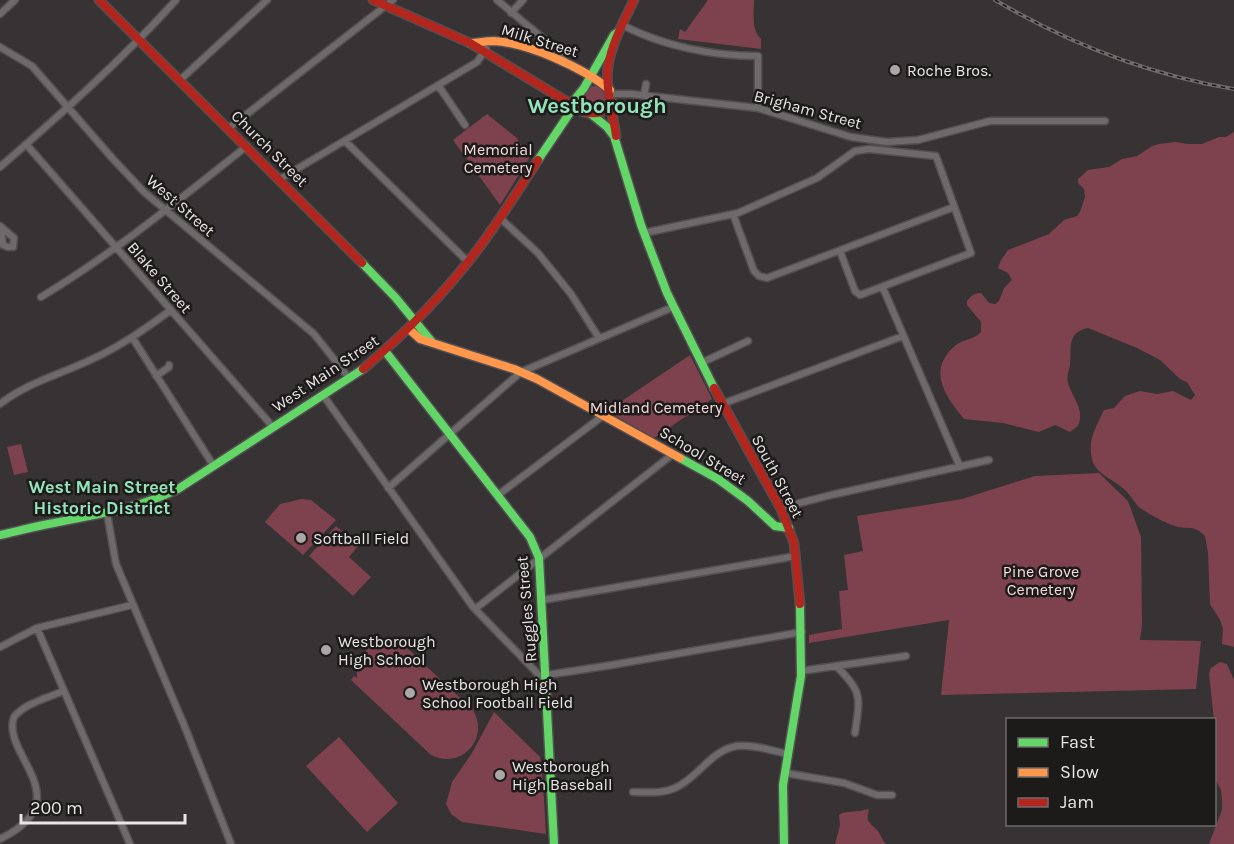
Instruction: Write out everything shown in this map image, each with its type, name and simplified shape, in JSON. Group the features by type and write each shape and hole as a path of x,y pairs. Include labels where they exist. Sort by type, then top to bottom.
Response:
{"main road":[{"name":"Church Street","path":"99,0 280,179 391,293 415,321"},
{"name":"Milk Street","path":"373,0 389,3 470,44 572,108 589,114"},
{"path":"620,28 634,0"},
{"name":"West Main Street","path":"0,535 107,513 156,500 349,378 385,351 409,329 500,218 572,108 572,103 620,28"},
{"name":"South Street","path":"620,28 610,55 608,70 611,96 618,146 644,232 673,307 722,404 780,508 789,528 796,556 802,632 801,671 782,797 784,844"},
{"name":"Milk Street","path":"470,44 500,42 577,68 588,67 599,60"},
{"path":"577,68 600,83 611,96 606,111 589,114 580,102 583,89 592,82 600,83"},
{"name":"South Street","path":"589,114 607,126 618,146"},
{"path":"415,321 432,342"},
{"name":"School Street","path":"409,329 420,339 521,372 604,415 729,486 775,526 789,528"},
{"name":"Ruggles Street","path":"385,351 530,537 539,558 554,844"}],"street":[{"path":"0,14 15,0"},
{"path":"0,167 140,40 176,0"},
{"path":"180,80 267,0"},
{"path":"497,0 556,50 566,63"},
{"path":"510,12 523,0"},
{"path":"228,128 389,3"},
{"path":"620,28 679,46 714,53 758,56 758,108"},
{"path":"280,179 477,62 489,41"},
{"name":"West Street","path":"0,47 32,66 113,159 164,210 314,334 349,378"},
{"path":"644,96 646,84"},
{"path":"438,85 465,125"},
{"name":"Brigham Street","path":"611,96 619,93 758,108 851,136 886,142 918,140 990,121 1105,121"},
{"path":"345,141 467,261"},
{"name":"Blake Street","path":"26,144 273,427"},
{"path":"41,297 116,248 247,146"},
{"path":"644,232 734,214 817,178 858,150 869,149 936,156 971,254 862,295 856,293 840,251"},
{"path":"734,214 754,271 762,277 772,277 954,207"},
{"path":"500,218 538,254 571,294 599,338"},
{"path":"883,288 960,467"},
{"path":"388,488 521,372 673,307"},
{"path":"0,404 30,384 87,362 132,337 171,310"},
{"path":"722,404 903,336"},
{"path":"132,337 213,465"},
{"path":"701,363 748,341"},
{"path":"156,376 169,365"},
{"path":"322,395 475,609 540,676 802,632"},
{"path":"498,495 604,415"},
{"path":"475,609 673,454"},
{"path":"780,508 989,460"},
{"path":"107,513 114,558 231,844"},
{"path":"543,600 796,556"},
{"path":"0,647 37,628 132,605"},
{"path":"37,628 130,844"},
{"path":"801,671 906,656"},
{"path":"836,666 857,690 855,733"},
{"path":"0,839 21,827 33,808 32,789 11,741 12,720 24,708 63,691"},
{"path":"633,792 661,792 674,789 717,754 736,746 751,746 788,754"},
{"path":"785,773 844,783 877,795 892,795"}],"green space":[{"path":"708,0 754,0 754,26 761,39 761,49 678,39 680,29 685,32"},
{"path":"595,86 604,89 607,98 604,107 595,110 586,107 583,98 586,89"},
{"name":"Memorial Cemetery","path":"487,114 517,138 519,143 533,152 500,205 453,140"},
{"path":"1234,132 1234,647 1222,644 1223,629 1210,604 1205,536 1193,528 1167,523 1142,509 1124,489 1098,470 1091,455 1091,441 1104,410 1114,408 1125,396 1140,391 1157,394 1173,391 1191,400 1195,395 1187,382 1180,379 1160,360 1137,348 1088,328 1081,330 1073,337 1067,378 1078,404 1080,420 1078,426 1070,432 1055,425 1039,432 1003,423 964,419 945,392 940,373 947,354 956,345 981,332 981,322 967,305 967,301 973,295 981,293 989,303 995,304 999,301 1004,288 1012,280 1008,273 998,268 1001,260 1008,250 1049,234 1064,220 1077,216 1085,197 1084,189 1078,183 1078,179 1088,170 1109,167 1122,159 1137,156 1159,144 1175,142 1202,144 1219,137 1226,137"},
{"name":"Midland Cemetery","path":"690,355 712,399 654,438 607,411"},
{"path":"21,444 28,472 14,475 7,447"},
{"name":"Pine Grove Cemetery","path":"1099,473 1128,501 1141,537 1142,624 1140,640 1201,641 1196,689 941,695 949,620 809,643 809,635 842,629 839,591 848,590 844,555 863,551 857,516 962,499 1035,476"},
{"name":"Softball Field","path":"302,499 311,500 336,520 303,555 265,522 280,504"},
{"path":"336,526 358,546 349,557 371,577 353,596 309,556"},
{"name":"Westborough High School Football Field","path":"386,641 398,643 408,649 473,710 478,731 470,749 462,755 442,759 431,755 351,680 354,676 357,678 358,664 364,653 373,645"},
{"path":"1220,662 1227,664 1234,680 1234,844 1209,844 1222,810 1221,790 1216,780 1216,718 1214,718 1209,674 1211,668"},
{"name":"Westborough High Baseball","path":"494,712 540,757 546,834 462,822 451,814 446,804 452,782 472,753"},
{"path":"339,737 398,803 367,832 306,766"},
{"path":"869,810 869,822 886,844 835,844 840,825 839,815"}],"railway":[{"path":"995,0 1051,30 1110,55 1171,75 1234,89"}],"traffic: fast":[{"path":"538,160 569,114 572,103 584,88 614,35 618,32"},
{"path":"591,114 614,136 641,225 667,293 714,388"},
{"path":"362,263 395,297 432,342"},
{"path":"385,351 530,537 539,558 554,844"},
{"path":"0,535 117,510 163,496 178,489 363,369"},
{"path":"680,458 718,479 748,501 775,526 789,528"},
{"path":"784,844 783,785 801,676 800,604"}],"traffic: slow":[{"path":"470,43 494,41 523,46 571,65 610,90"},
{"path":"409,329 420,339 514,369 537,379 680,458"}],"traffic: jam":[{"path":"99,0 362,263"},
{"path":"373,0 470,43 584,112 600,113 612,102"},
{"path":"616,136 608,92 608,66 615,40 634,0"},
{"path":"363,369 411,326 454,279 488,235 538,160"},
{"path":"714,388 781,509 794,543 800,604"}],"place":[{"name":"Roche Bros.","path":"895,70"},
{"name":"Softball Field","path":"301,538"},
{"name":"Westborough High School","path":"326,650"},
{"name":"Westborough High School Football Field","path":"410,693"},
{"name":"Westborough High Baseball","path":"500,775"}],"district":[{"name":"Westborough","path":"597,105"},
{"name":"West Main Street Historic District","path":"102,497"}]}
